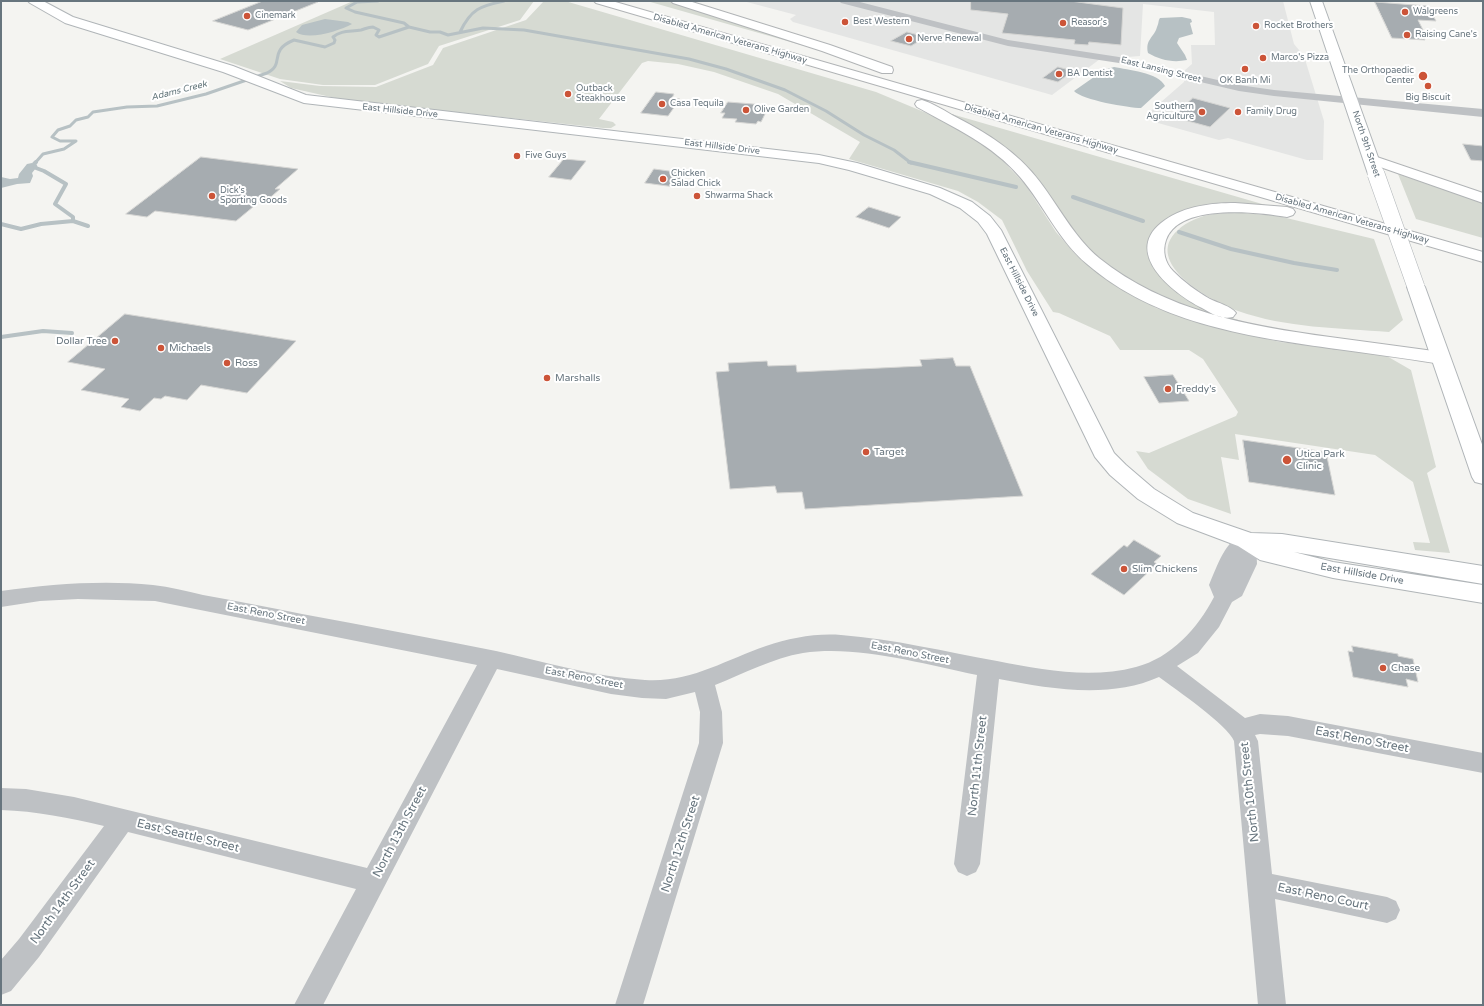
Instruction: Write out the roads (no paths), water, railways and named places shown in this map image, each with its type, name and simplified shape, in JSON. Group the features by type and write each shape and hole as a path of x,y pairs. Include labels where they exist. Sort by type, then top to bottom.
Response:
{"main road":[{"name":"East Hillside Drive","path":"34,1 69,20 242,74 295,97 315,102 828,160 880,174 950,197 979,214 995,233 1098,443 1106,457 1137,487 1185,518 1246,540 1268,554 1333,570 1483,594"},
{"name":"Disabled American Veterans Highway","path":"600,1 1483,257"},
{"name":"Disabled American Veterans Highway","path":"624,1 1483,247"},
{"path":"677,1 826,48 958,96"},
{"name":"North 9th Street","path":"1316,1 1439,352"},
{"path":"887,84 985,140 1013,162 1042,195 1064,229 1083,252 1104,270 1136,290 1192,314 1241,328 1286,336 1439,352"},
{"path":"1371,159 1483,198"},
{"path":"1363,223 1260,208 1228,208 1203,211 1184,216 1168,225 1158,238 1155,246 1156,255 1161,266 1169,277 1182,288 1203,303 1244,319 1291,329 1439,352"},
{"path":"1439,352 1483,477"},
{"name":"East Hillside Drive","path":"1246,540 1282,542 1483,575"}],"street":[{"name":"East Lansing Street","path":"844,1 1024,46 1124,61 1245,89 1483,113"},
{"path":"1161,666 1181,654 1195,643 1212,621 1224,597 1235,591 1247,564 1246,540"},
{"name":"East Reno Street","path":"1,599 81,590 118,590 155,593 491,659 610,685 642,689 666,690 702,682 772,653 803,645 837,643 878,647 1033,677 1060,680 1091,681 1119,679 1141,674 1161,666"},
{"name":"North 13th Street","path":"308,1005 491,659"},
{"name":"North 10th Street","path":"1161,666 1224,714 1241,729 1246,741 1272,1005"},
{"name":"North 11th Street","path":"967,864 989,668"},
{"name":"North 12th Street","path":"629,1005 710,749 713,721 709,698 702,682"},
{"name":"East Reno Street","path":"1241,729 1260,724 1288,726 1483,763"},
{"name":"East Seattle Street","path":"1,799 26,800 74,808 373,881"},
{"name":"North 14th Street","path":"1,981 30,948 123,820"},
{"name":"East Reno Court","path":"1260,884 1387,910"}],"waterway":[{"name":"Adams Creek","path":"378,1 357,2 346,8 355,12 404,23 409,27"},
{"path":"460,32 472,13 482,7 504,1"},
{"name":"Adams Creek","path":"35,163 43,154 64,149 76,141 60,141 52,137 58,130 70,126 76,120 88,117 93,112 127,107 157,106 206,94 267,73 275,66 281,49 286,44 294,40 325,47 334,43 335,40 333,37 343,32 373,27 379,30 376,35 379,37 409,27"},
{"path":"409,27 430,32 440,32 448,35 483,28 524,30 689,59 726,69 785,90 826,111 864,135 894,150 910,162"},
{"path":"910,162 1016,187"},
{"name":"Adams Creek","path":"35,163 36,168 66,184 55,204 73,217 73,221"},
{"path":"1073,197 1143,221"},
{"name":"Adams Creek","path":"1,224 21,229 41,224 73,221"},
{"path":"73,221 88,226"},
{"path":"1179,232 1231,249 1294,263 1337,270"},
{"path":"1,337 43,331 72,333"}],"place":[{"name":"Walgreens","path":"1405,12"},
{"name":"Cinemark","path":"247,16"},
{"name":"Best Western","path":"845,22"},
{"name":"Reasor's","path":"1063,23"},
{"name":"Rocket Brothers","path":"1256,26"},
{"name":"Raising Cane's","path":"1407,35"},
{"name":"Nerve Renewal","path":"909,39"},
{"name":"Marco's Pizza","path":"1263,58"},
{"name":"OK Banh Mi","path":"1245,69"},
{"name":"BA Dentist","path":"1059,74"},
{"name":"The Orthopaedic Center","path":"1423,76"},
{"name":"Big Biscuit","path":"1428,86"},
{"name":"Outback Steakhouse","path":"568,94"},
{"name":"Casa Tequila","path":"662,104"},
{"name":"Olive Garden","path":"746,110"},
{"name":"Southern Agriculture","path":"1202,112"},
{"name":"Family Drug","path":"1238,112"},
{"name":"Five Guys","path":"517,156"},
{"name":"Chicken Salad Chick","path":"663,179"},
{"name":"Dick's Sporting Goods","path":"212,196"},
{"name":"Shwarma Shack","path":"697,196"},
{"name":"Dollar Tree","path":"115,341"},
{"name":"Michaels","path":"161,348"},
{"name":"Ross","path":"227,363"},
{"name":"Marshalls","path":"547,378"},
{"name":"Freddy's","path":"1168,389"},
{"name":"Target","path":"866,452"},
{"name":"Utica Park Clinic","path":"1287,460"},
{"name":"Slim Chickens","path":"1124,569"},
{"name":"Chase","path":"1383,668"}]}
